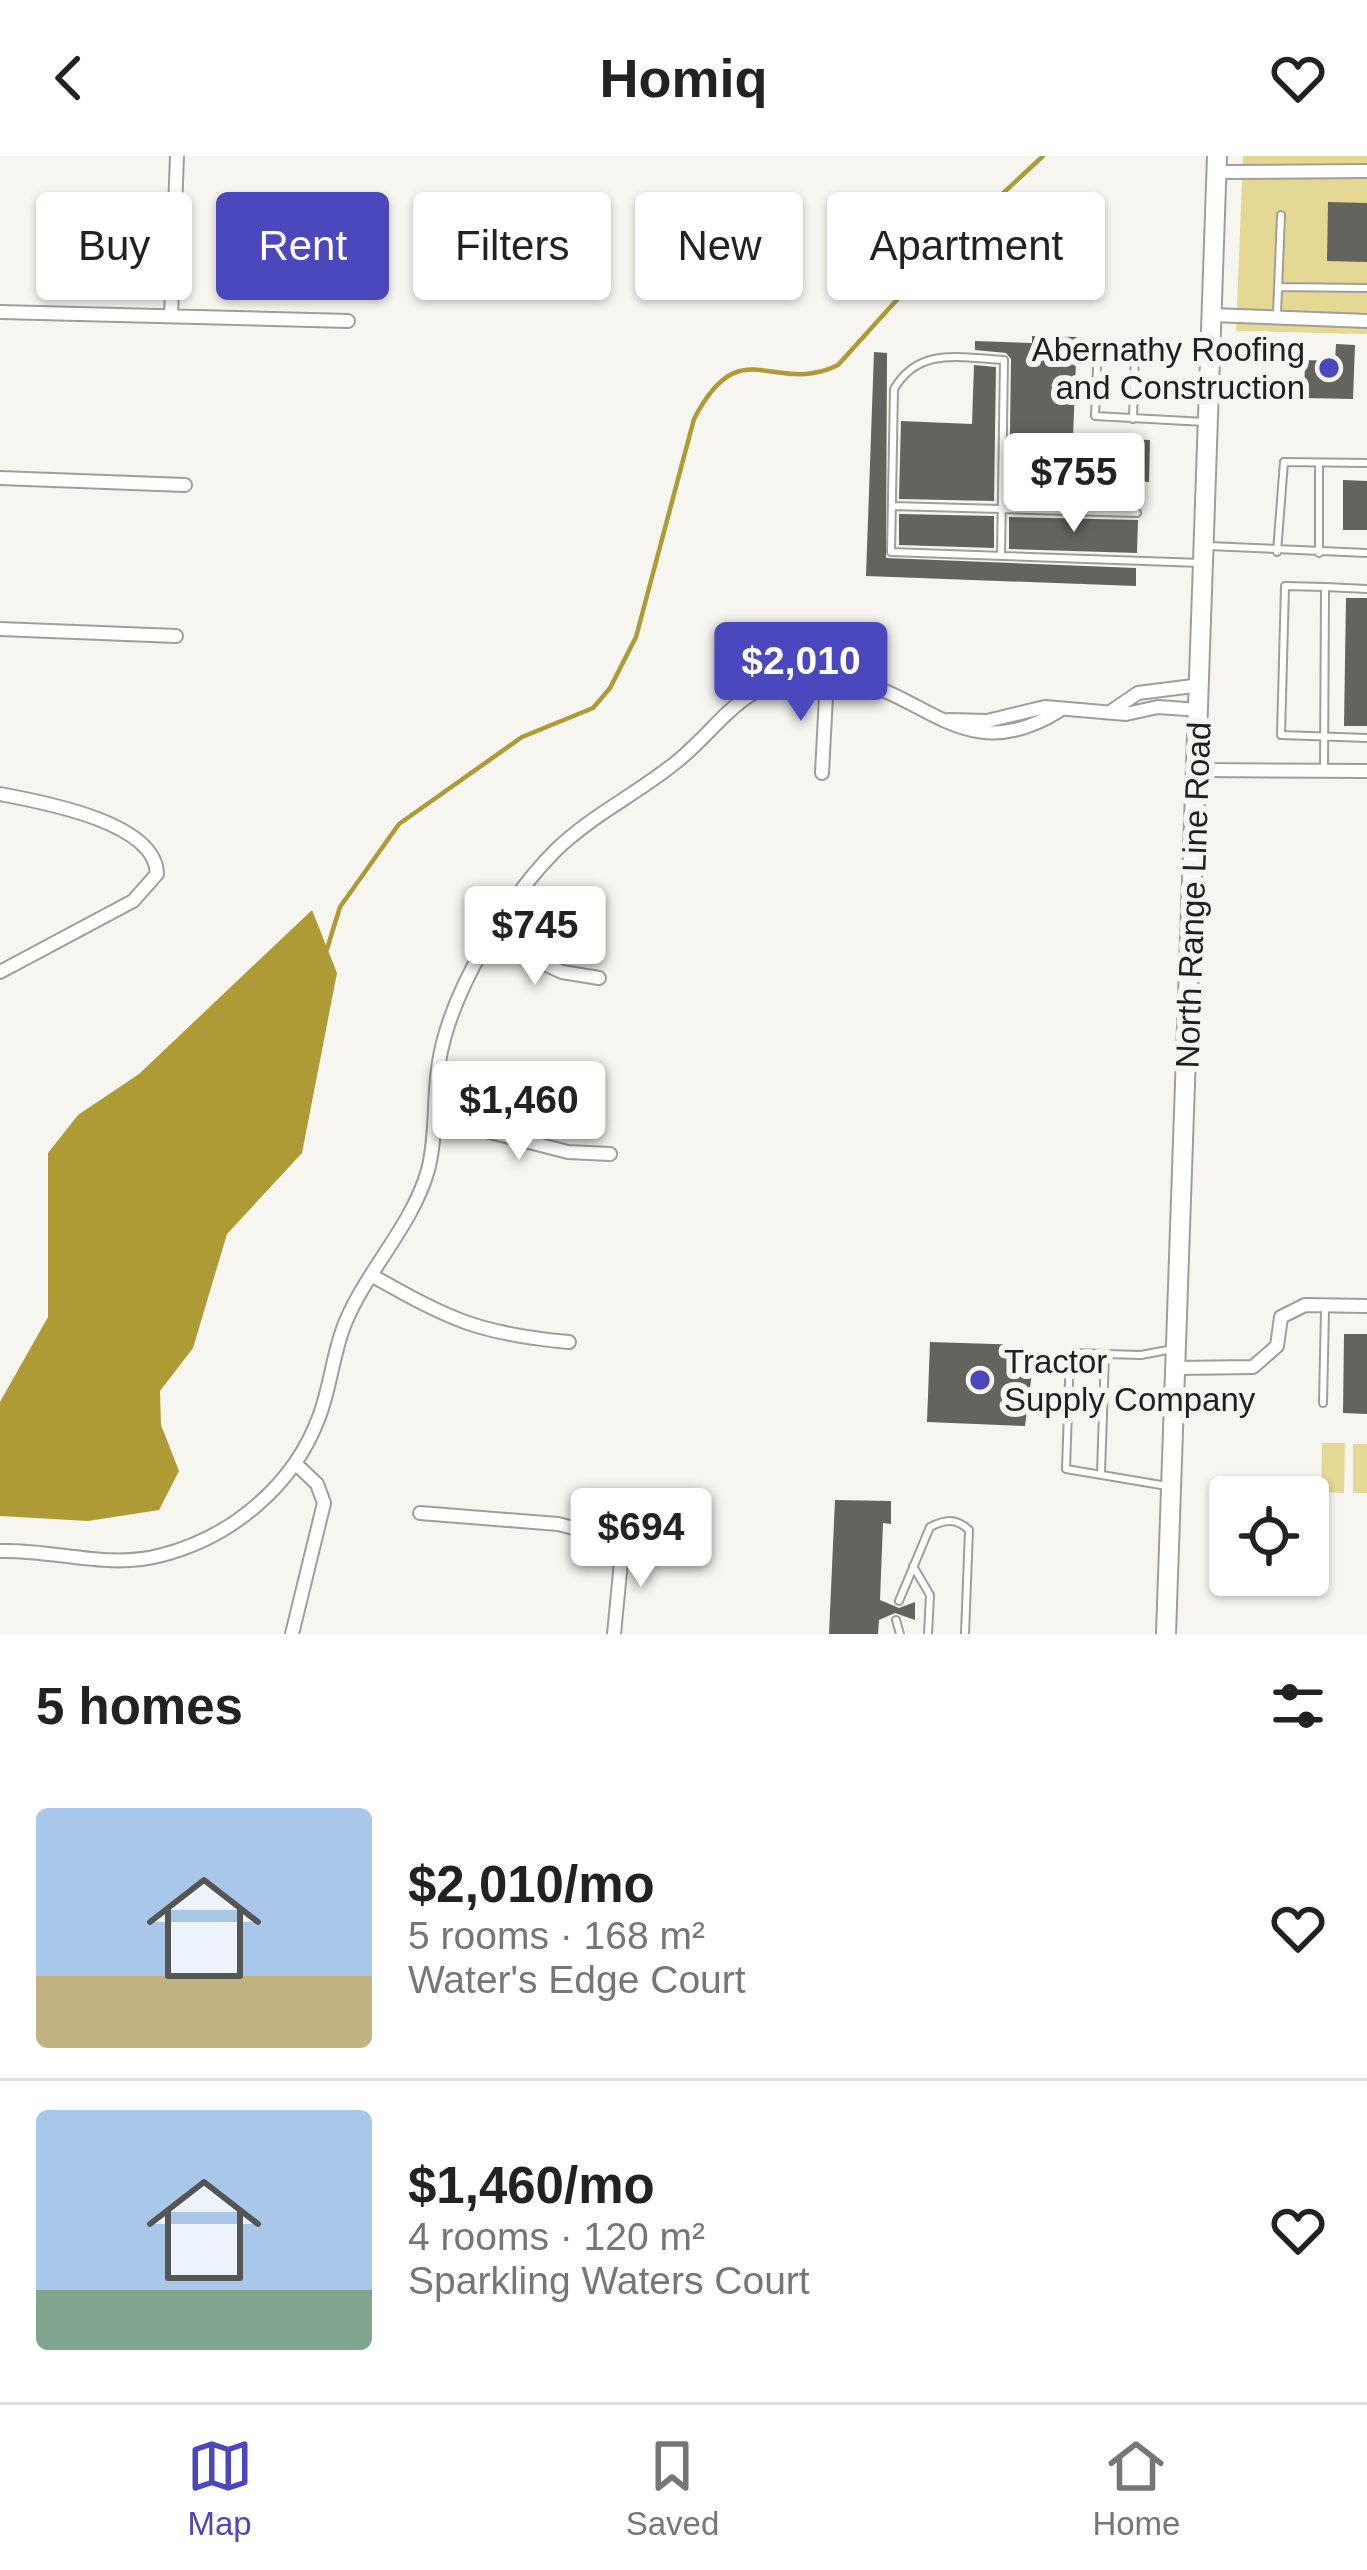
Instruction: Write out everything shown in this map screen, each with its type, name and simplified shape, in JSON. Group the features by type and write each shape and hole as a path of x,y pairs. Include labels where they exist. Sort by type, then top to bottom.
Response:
{"main road":[{"name":"North Range Line Road","path":"1166,1634 1217,164"}],"street":[{"path":"171,316 177,156"},
{"path":"1217,164 1367,171"},
{"path":"0,312 348,321"},
{"path":"1212,315 1367,321"},
{"path":"0,478 185,485"},
{"path":"0,628 176,636"},
{"path":"822,773 827,677"},
{"path":"0,1551 98,1561 159,1556 216,1537 297,1466 320,1417 345,1323 428,1169 451,1009 509,908 556,850 680,759 730,706 775,684 827,677 868,682 978,736 1011,734 1059,711 1200,710"},
{"path":"1113,710 1138,694 1201,685"},
{"path":"1197,770 1367,771"},
{"path":"0,794 101,821 145,845 157,860 157,874 133,901 0,972"},
{"path":"492,940 562,972 598,978"},
{"path":"435,1118 568,1152 610,1154"},
{"path":"371,1275 436,1311 497,1336 569,1342"},
{"path":"1176,1358 1252,1367 1277,1346 1281,1317 1293,1308 1367,1306"},
{"path":"292,1634 324,1504 316,1484 297,1466"},
{"path":"420,1513 558,1524 623,1541 614,1634"}],"lane":[{"path":"1277,318 1281,215"},
{"path":"1279,287 1367,288"},
{"path":"1132,418 1135,349 1098,347 1095,416 1132,418 1209,422"},
{"path":"1001,556 1004,360 926,357 905,370 894,388 891,552 1001,556 1205,555 1255,545 1277,552 1367,553"},
{"path":"1277,552 1284,462 1367,463"},
{"path":"1319,463 1319,553"},
{"path":"892,506 1137,513"},
{"path":"1367,589 1285,586 1281,734 1367,738"},
{"path":"1324,770 1325,587"},
{"path":"1323,1403 1325,1305"},
{"path":"1172,1488 1150,1479 1066,1469 1070,1353 1176,1358"},
{"path":"1101,1473 1106,1354"},
{"path":"899,1601 930,1527 944,1520 960,1522 969,1531 965,1634"},
{"path":"912,1562 930,1594 928,1634"},
{"path":"896,1620 900,1634"}],"shaded area":[{"path":"1243,156 1367,156 1367,334 1236,331"},
{"path":"312,910 337,973 302,1153 227,1234 193,1348 160,1391 161,1425 179,1471 159,1510 88,1521 0,1516 0,1402 48,1317 48,1153 78,1115 139,1074"},
{"path":"1322,1443 1345,1443 1344,1493 1329,1492 1329,1476 1321,1476"},
{"path":"1353,1444 1367,1444 1367,1493 1353,1493"}],"building":[{"path":"1328,202 1367,203 1367,262 1327,261"},
{"path":"1032,336 1077,337 1073,437 1150,440 1149,482 1140,481 1139,506 1009,502 1011,359 1006,353 975,350 975,341 1032,343"},
{"name":"Abernathy Roofing and Construction","path":"1336,344 1355,345 1353,399 1304,398 1305,360 1335,361"},
{"path":"874,352 887,353 886,558 1136,568 1136,586 866,576"},
{"path":"974,365 996,367 994,501 899,499 901,421 972,424"},
{"path":"1343,480 1367,481 1367,530 1343,530"},
{"path":"899,514 994,516 994,548 899,545"},
{"path":"1009,517 1138,520 1137,553 1009,549"},
{"path":"1346,598 1367,598 1367,726 1344,726"},
{"path":"1344,1334 1367,1334 1367,1414 1343,1413"},
{"name":"Tractor Supply Company","path":"930,1342 1026,1345 1025,1373 1032,1373 1025,1426 927,1422"},
{"path":"835,1500 891,1501 891,1524 883,1523 880,1600 899,1608 915,1602 915,1620 895,1613 879,1620 878,1634 829,1634"}],"waterway":[{"path":"327,949 340,907 399,824 522,737 593,708 610,688 636,637 694,419 711,392 743,370 815,373 838,365 941,251 1043,156"}],"place":[{"name":"Abernathy Roofing and Construction","path":"1329,368"},
{"name":"Tractor Supply Company","path":"980,1380"}]}
